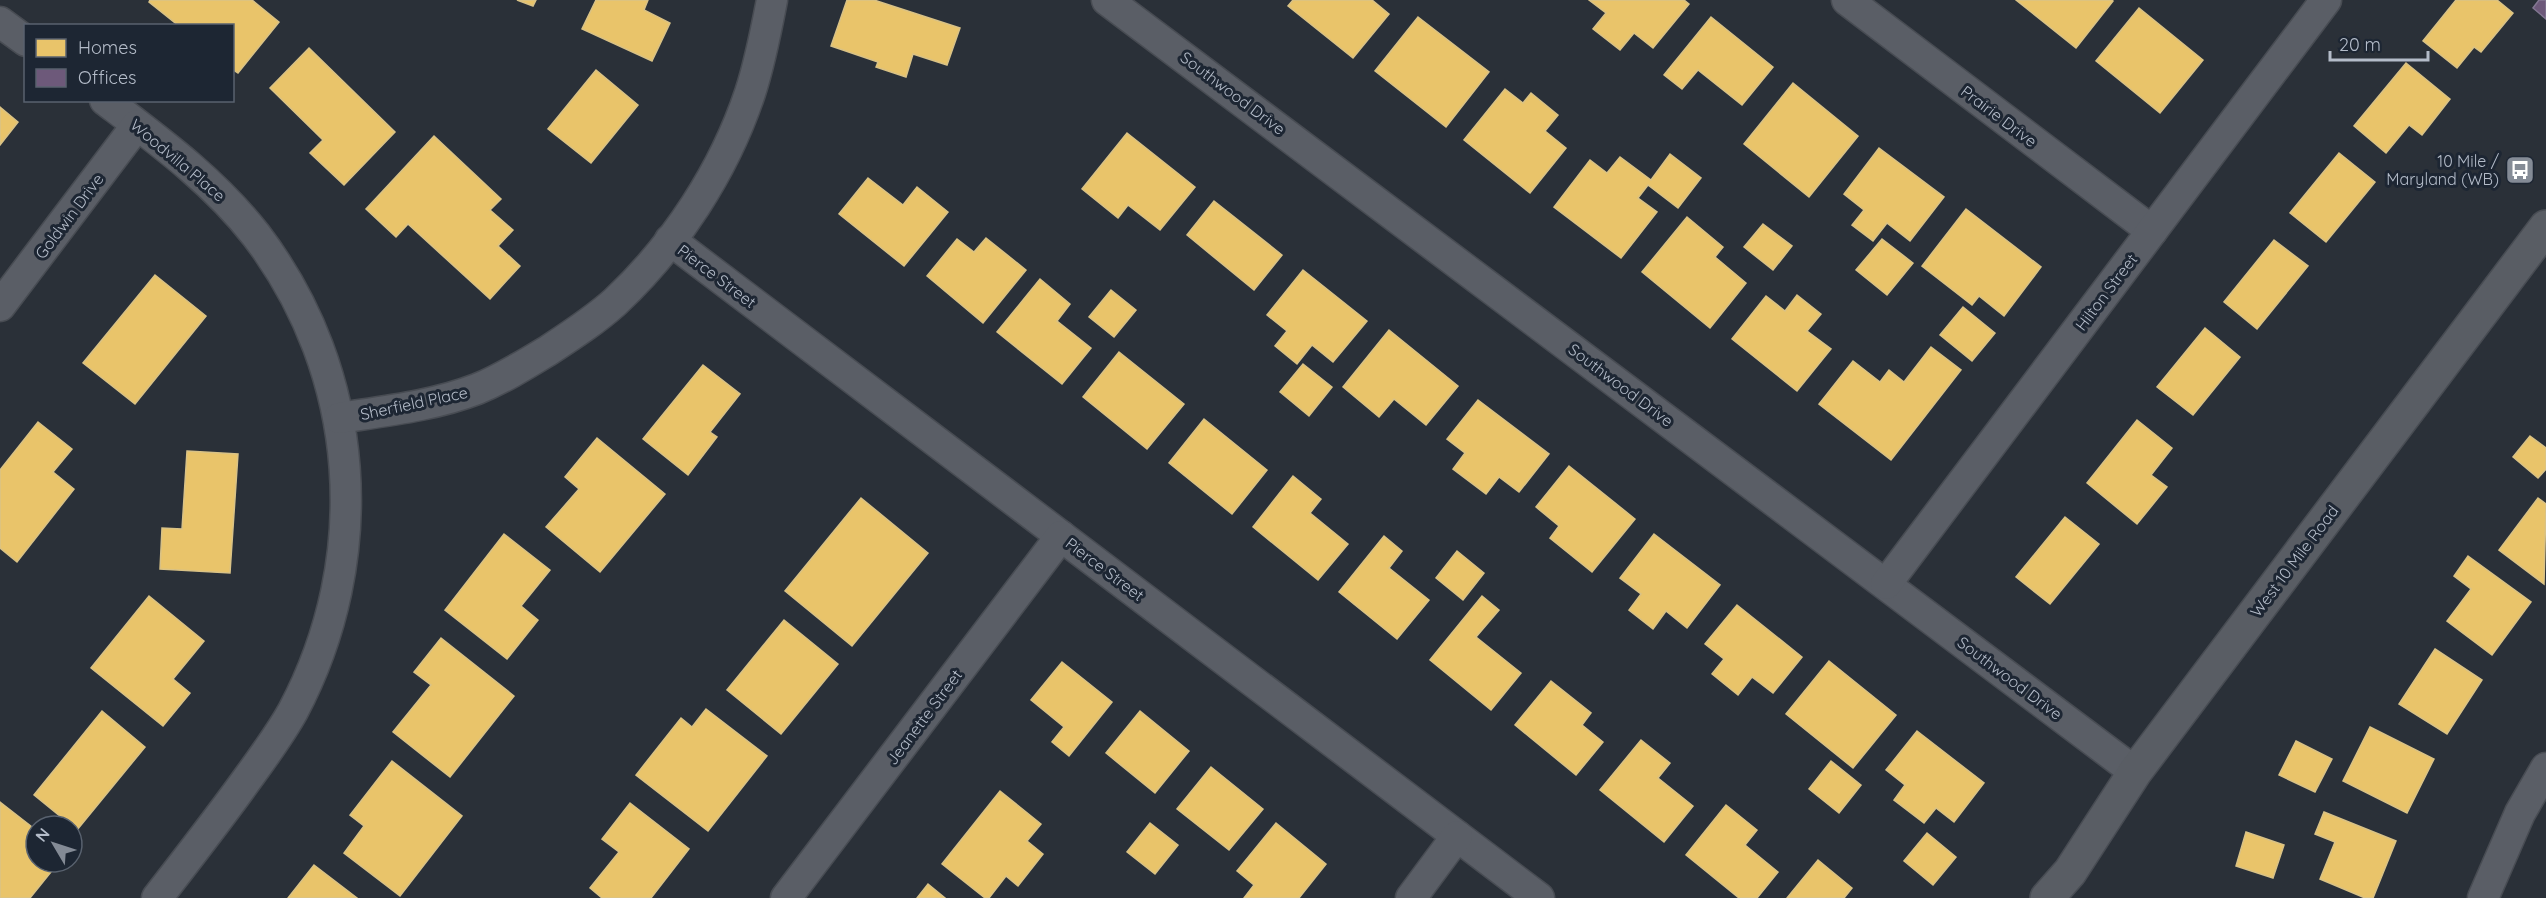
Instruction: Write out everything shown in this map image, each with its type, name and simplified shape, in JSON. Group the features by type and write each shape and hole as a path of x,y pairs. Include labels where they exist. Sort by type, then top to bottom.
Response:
{"main road":[{"name":"West 10 Mile Road","path":"2047,898 2070,872 2136,772 2546,227"}],"street":[{"name":"Sherfield Place","path":"157,898 273,743 291,713 318,657 336,600 345,539 345,464 339,418 445,399 477,389 518,369 586,326 613,303 646,270 705,189 737,125 760,60 772,0"},
{"name":"Southwood Drive","path":"1107,0 2136,772"},
{"name":"Prairie Drive","path":"1847,0 2152,231"},
{"name":"Hilton Street","path":"1886,584 2326,0"},
{"path":"0,22 24,40"},
{"name":"Woodvilla Place","path":"108,102 196,171 227,201 272,257 298,302 327,369 339,418"},
{"name":"Goldwin Drive","path":"0,306 137,125"},
{"name":"Pierce Street","path":"670,240 1539,898"},
{"name":"Jeanette Street","path":"786,898 1061,536"},
{"path":"2482,898 2520,813 2546,768"},
{"path":"1410,898 1457,836"}],"building: Homes":[{"path":"150,0 252,0 279,22 238,73 234,70 234,24 176,24 149,2"},
{"path":"517,0 536,0 533,6"},
{"path":"596,0 648,0 644,10 670,23 652,61 582,29"},
{"path":"847,0 874,0 960,28 947,65 913,54 906,77 876,67 878,62 831,46"},
{"path":"1293,0 1372,0 1389,14 1353,58 1288,6"},
{"path":"1589,0 1684,0 1689,4 1653,48 1634,33 1620,50 1593,29 1606,13"},
{"path":"2016,0 2112,0 2113,1 2076,48"},
{"path":"2456,0 2497,0 2513,13 2481,52 2474,47 2457,68 2423,41"},
{"path":"2139,8 2203,60 2160,113 2096,61"},
{"path":"1418,17 1489,72 1446,127 1375,71"},
{"path":"1711,17 1773,67 1742,105 1698,70 1682,89 1664,75"},
{"path":"309,48 395,132 344,185 310,153 323,140 270,88"},
{"path":"2406,63 2450,99 2422,135 2409,125 2386,153 2354,126"},
{"path":"596,70 638,105 591,163 548,129"},
{"path":"1793,83 1858,136 1809,197 1744,144"},
{"path":"1505,89 1523,103 1531,93 1558,115 1545,131 1566,148 1530,193 1464,140"},
{"path":"0,107 18,122 0,145"},
{"path":"1127,133 1195,187 1160,230 1128,205 1118,218 1082,189"},
{"path":"434,136 501,199 490,210 513,230 498,246 520,266 490,299 408,224 396,237 366,209"},
{"path":"1879,148 1944,197 1910,241 1887,223 1873,241 1852,225 1864,210 1844,194"},
{"path":"2339,153 2375,182 2326,242 2290,213"},
{"path":"1670,154 1701,178 1678,208 1648,185 1638,198 1657,212 1621,258 1554,207 1590,160 1607,173 1620,157 1651,180"},
{"path":"868,178 903,205 917,187 948,212 904,266 839,214"},
{"path":"1214,201 1282,255 1254,290 1187,235"},
{"path":"1966,209 2041,267 2004,316 1979,296 1972,305 1922,266"},
{"path":"1687,217 1723,247 1715,257 1746,283 1710,328 1642,272"},
{"path":"1763,224 1792,246 1773,270 1744,247"},
{"path":"986,238 1026,270 983,323 927,276 957,239 974,252"},
{"path":"1882,239 1913,263 1887,295 1856,270"},
{"path":"2274,240 2308,266 2257,329 2224,302"},
{"path":"1303,270 1367,321 1333,362 1312,345 1297,364 1275,346 1287,331 1267,315"},
{"path":"155,275 206,316 135,404 83,363"},
{"path":"1040,279 1070,304 1057,321 1091,348 1062,384 997,332"},
{"path":"1111,290 1136,310 1114,337 1089,317"},
{"path":"1797,295 1821,314 1807,331 1831,349 1797,391 1732,339 1766,296 1785,311"},
{"path":"1963,307 1995,333 1972,361 1940,335"},
{"path":"2205,328 2240,357 2193,415 2157,387"},
{"path":"1389,330 1458,386 1426,425 1394,399 1379,417 1343,387"},
{"path":"1931,347 1961,370 1891,460 1819,404 1853,361 1880,382 1889,370 1904,382"},
{"path":"1119,352 1184,404 1147,449 1083,397"},
{"path":"1303,364 1332,387 1309,416 1280,392"},
{"path":"703,365 740,394 710,432 717,437 688,475 643,439"},
{"path":"1478,400 1549,454 1519,492 1499,477 1486,494 1453,469 1465,453 1447,439"},
{"path":"1204,419 1267,470 1232,514 1169,463"},
{"path":"2137,420 2172,448 2151,475 2167,487 2137,524 2087,483"},
{"path":"38,422 72,449 53,472 74,489 17,562 0,548 0,470"},
{"path":"2530,436 2546,448 2546,469 2538,478 2513,457"},
{"path":"597,438 665,494 600,572 546,527 579,489 565,477"},
{"path":"187,451 238,454 230,573 160,569 162,528 182,529"},
{"path":"1569,466 1635,519 1592,572 1550,538 1559,526 1536,507"},
{"path":"1293,476 1321,499 1310,513 1348,544 1318,580 1253,527"},
{"path":"861,498 928,553 852,646 785,591"},
{"path":"2538,498 2546,504 2544,584 2499,550"},
{"path":"2065,517 2099,544 2050,604 2016,577"},
{"path":"504,534 550,570 521,606 538,620 507,659 445,610"},
{"path":"1654,534 1720,585 1687,628 1666,611 1653,629 1629,610 1641,594 1620,578"},
{"path":"1384,536 1402,551 1389,568 1429,600 1397,639 1339,592"},
{"path":"1457,551 1484,573 1463,600 1436,578"},
{"path":"2468,556 2531,602 2492,655 2447,621 2471,589 2454,576"},
{"path":"149,596 204,641 173,679 190,693 163,726 91,668"},
{"path":"1482,596 1499,610 1476,637 1521,673 1491,710 1430,660"},
{"path":"1737,605 1802,657 1773,693 1752,677 1738,695 1712,674 1724,659 1705,644"},
{"path":"784,620 838,664 781,734 727,690"},
{"path":"441,638 514,696 450,777 393,732 431,685 414,672"},
{"path":"2435,649 2482,680 2447,734 2399,704"},
{"path":"1829,661 1896,715 1853,768 1786,714"},
{"path":"1062,662 1112,702 1069,756 1052,742 1064,727 1031,700"},
{"path":"1551,681 1591,713 1582,725 1603,742 1576,775 1515,725"},
{"path":"706,709 767,756 708,831 636,775 681,718 692,727"},
{"path":"102,711 145,747 84,821 84,814 57,814 34,795"},
{"path":"1140,711 1189,751 1155,793 1106,753"},
{"path":"2370,727 2434,759 2407,813 2343,781"},
{"path":"1917,731 1984,783 1954,822 1936,808 1924,823 1894,800 1905,785 1886,770"},
{"path":"1641,740 1670,763 1658,778 1693,806 1664,842 1600,790"},
{"path":"2296,741 2332,759 2315,792 2279,775"},
{"path":"392,761 462,816 400,896 344,853 364,826 350,815"},
{"path":"1831,761 1861,785 1839,813 1809,789"},
{"path":"1211,767 1263,809 1229,850 1177,809"},
{"path":"1000,791 1041,824 1027,841 1043,854 1018,886 1006,876 989,898 985,898 942,864"},
{"path":"0,802 24,821 24,874 49,874 30,898 0,898"},
{"path":"630,803 689,849 651,898 602,898 590,888 619,852 602,839"},
{"path":"1726,805 1757,830 1745,845 1778,872 1757,898 1739,898 1686,855"},
{"path":"2324,812 2396,841 2373,898 2365,898 2320,879 2335,842 2315,834"},
{"path":"1150,823 1178,845 1155,874 1127,852"},
{"path":"1276,823 1326,864 1299,898 1244,898 1254,885 1237,871"},
{"path":"2246,832 2284,845 2273,878 2236,866"},
{"path":"1927,833 1956,857 1933,885 1904,861"},
{"path":"1818,860 1852,888 1844,898 1787,898"},
{"path":"314,865 357,898 288,898"},
{"path":"928,884 945,898 917,898"}],"building: Offices":[{"path":"2539,0 2546,0 2546,19 2533,8"}],"place":[{"name":"10 Mile / Maryland (WB)","path":"2520,170"}]}
